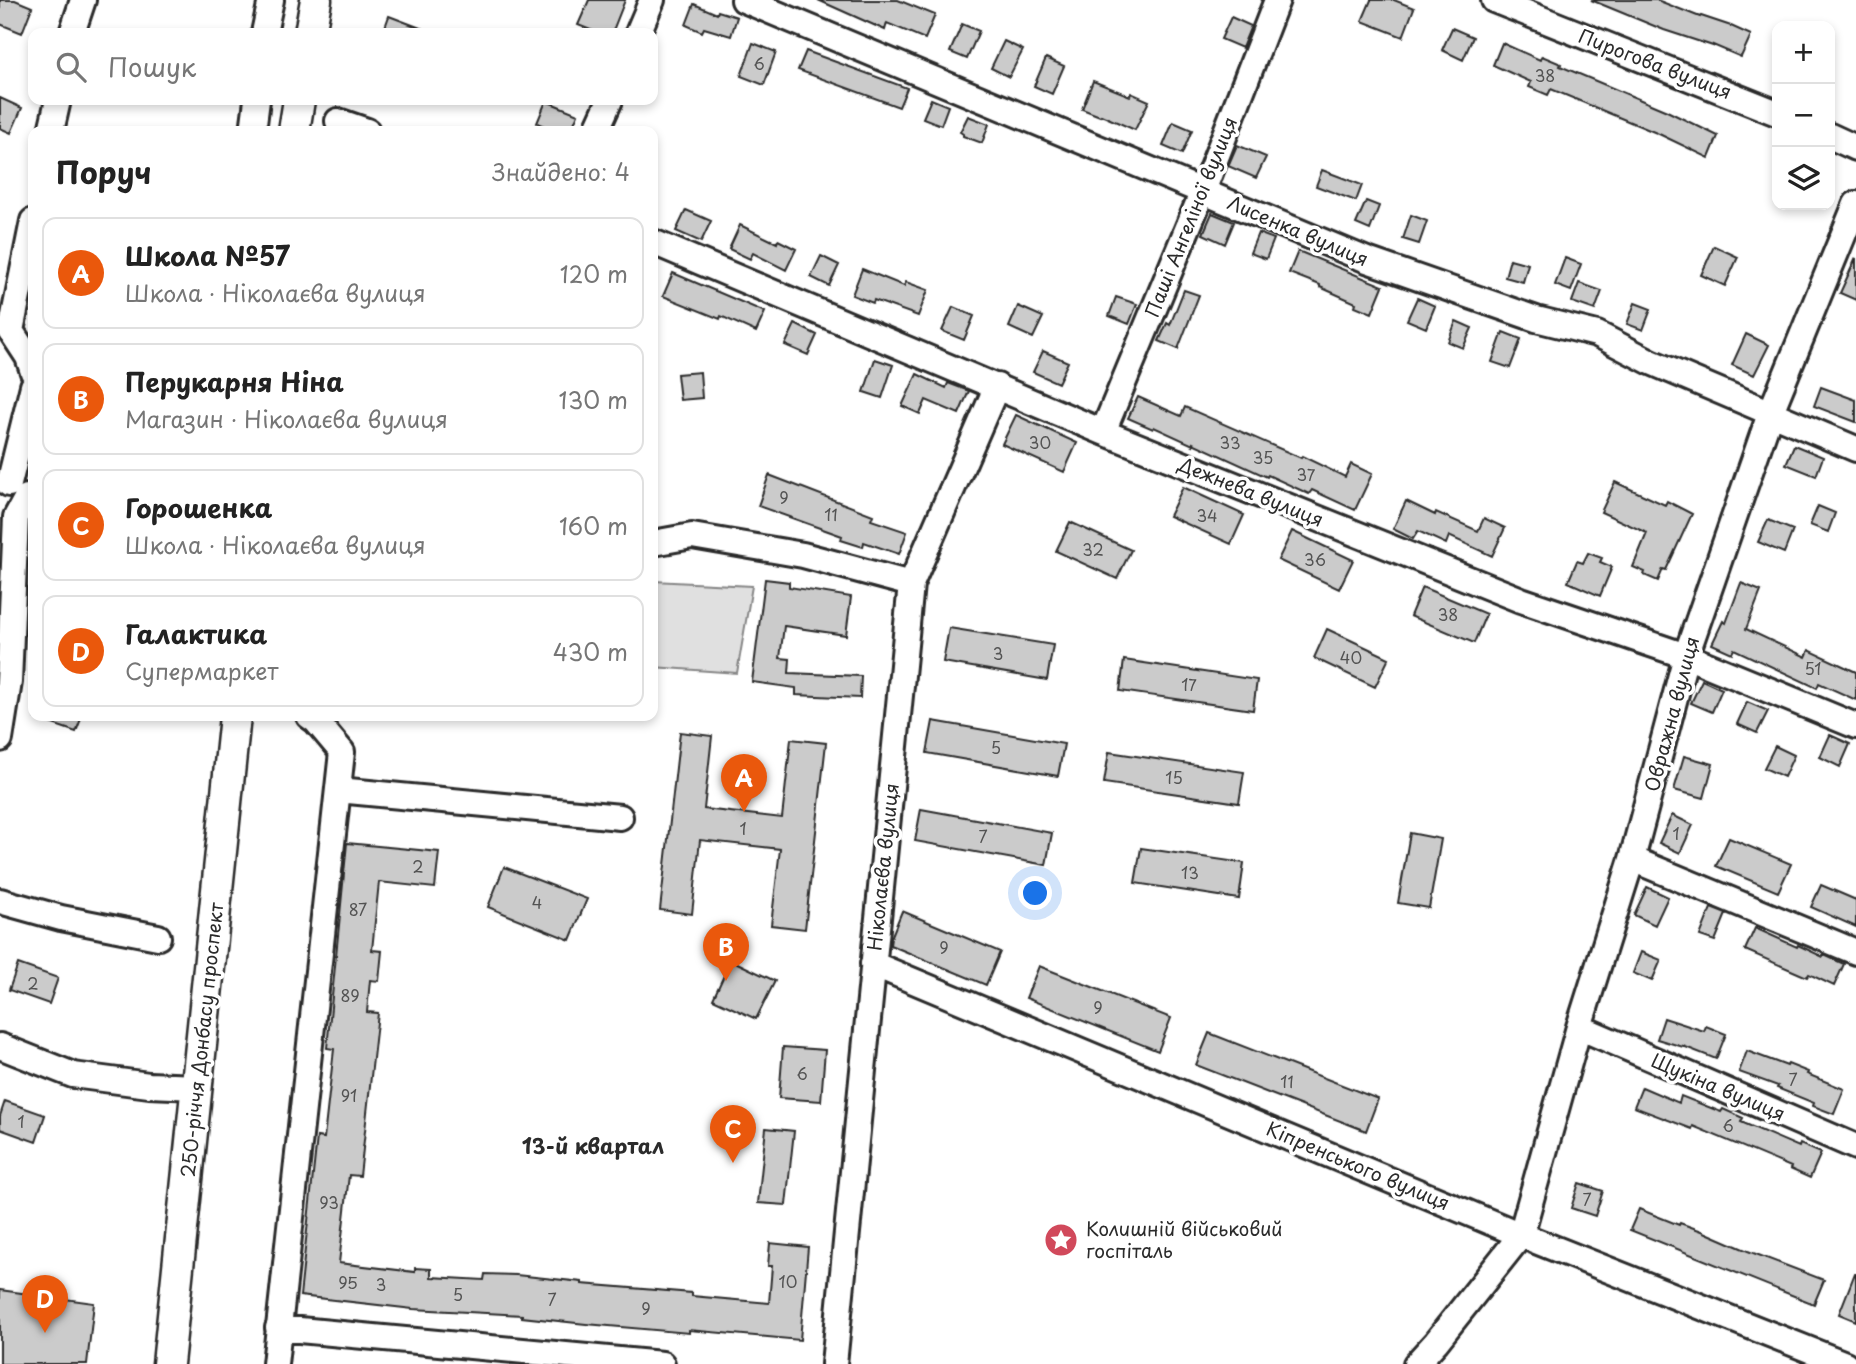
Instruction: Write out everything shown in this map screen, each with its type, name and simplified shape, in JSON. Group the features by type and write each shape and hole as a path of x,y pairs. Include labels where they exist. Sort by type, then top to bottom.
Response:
{"main road":[{"path":"311,28 316,0"},
{"path":"295,126 298,105"},
{"name":"250-річчя Донбасу проспект","path":"168,1364 234,721"}],"street":[{"path":"74,28 83,0"},
{"path":"265,28 271,0"},
{"path":"640,28 652,0"},
{"name":"Лисенка вулиця","path":"744,0 1367,260 1536,319 1597,334 1645,360 1856,449"},
{"name":"Паші Ангеліної вулиця","path":"1103,432 1203,191 1277,0"},
{"name":"Пирогова вулиця","path":"1494,0 1772,111"},
{"path":"52,126 57,105"},
{"path":"254,126 256,105"},
{"path":"598,126 608,105"},
{"path":"338,121 352,126"},
{"path":"1835,138 1856,148"},
{"name":"Овражна вулиця","path":"1521,1234 1579,1027 1632,859 1686,656 1770,414 1856,204"},
{"name":"Дежнева вулиця","path":"658,244 1103,432 1521,600 1686,656 1856,726"},
{"path":"28,246 11,331 28,357"},
{"name":"Ніколаєва вулиця","path":"834,1364 911,584 997,386"},
{"path":"0,739 9,682 17,490 28,418"},
{"path":"658,542 692,536 803,555 911,584"},
{"path":"275,1364 342,752 316,721"},
{"path":"338,790 620,817"},
{"path":"1632,859 1856,952"},
{"path":"0,901 61,918 158,937"},
{"name":"Кіпренського вулиця","path":"873,964 1521,1234 1844,1364"},
{"name":"Щукіна вулиця","path":"1579,1027 1856,1147"},
{"path":"0,1046 73,1075 149,1085 197,1087"},
{"path":"1416,1364 1521,1234"},
{"path":"278,1328 662,1364"}],"shaded area":[{"path":"658,581 752,586 737,673 658,667"}],"building":[{"path":"0,0 15,0 32,7 22,33 0,24"},
{"path":"589,0 625,0 614,28 586,28 578,25"},
{"path":"818,0 898,0 935,15 925,39 887,23 885,30"},
{"path":"1371,0 1394,0 1414,8 1403,37 1362,21"},
{"path":"1591,0 1657,0 1751,35 1741,57 1664,30"},
{"path":"694,4 717,14 718,11 737,17 731,36 704,28 702,32 686,25"},
{"path":"389,16 420,28 385,28"},
{"path":"1231,17 1251,26 1242,48 1221,39"},
{"path":"962,24 979,31 967,59 950,52"},
{"path":"1452,28 1473,37 1463,60 1442,50"},
{"path":"1004,41 1023,50 1009,77 991,68"},
{"path":"753,43 776,52 764,85 741,76"},
{"path":"1502,43 1540,60 1542,56 1561,64 1560,66 1667,111 1718,136 1709,158 1551,89 1548,95 1529,87 1531,82 1493,65"},
{"path":"806,51 907,88 899,107 798,70"},
{"path":"1046,58 1064,66 1052,94 1034,86"},
{"path":"1093,81 1149,101 1135,130 1082,109"},
{"path":"0,98 22,108 11,133 0,128"},
{"path":"931,99 948,106 941,125 923,118"},
{"path":"544,105 556,105 578,114 573,126 544,126 537,123"},
{"path":"968,116 989,124 982,143 963,136 960,132"},
{"path":"1173,122 1192,130 1182,154 1163,146"},
{"path":"1237,145 1266,157 1256,178 1228,166"},
{"path":"1322,170 1362,185 1356,201 1316,186"},
{"path":"1366,201 1379,206 1370,230 1356,224"},
{"path":"686,210 711,221 701,242 676,231"},
{"path":"1212,213 1234,222 1225,244 1203,234"},
{"path":"1411,215 1427,221 1419,244 1403,239"},
{"path":"740,225 796,249 786,270 753,253 750,259 729,249"},
{"path":"1258,233 1274,239 1266,259 1250,253"},
{"path":"1714,246 1738,257 1725,286 1701,275"},
{"path":"1298,251 1383,286 1372,313 1320,285 1289,273"},
{"path":"821,256 839,265 829,286 811,277"},
{"path":"1565,258 1581,264 1571,291 1555,285"},
{"path":"1856,258 1856,300 1840,293"},
{"path":"1510,259 1528,264 1523,282 1505,277"},
{"path":"862,269 904,286 906,282 928,290 918,316 852,295"},
{"path":"673,273 765,312 756,332 721,316 720,319 663,296"},
{"path":"1579,283 1602,291 1595,310 1572,302"},
{"path":"1184,290 1199,295 1178,349 1159,341 1167,323 1170,325"},
{"path":"1116,297 1137,304 1129,324 1109,316"},
{"path":"1417,298 1435,306 1426,328 1407,320"},
{"path":"1635,303 1651,309 1643,330 1627,324"},
{"path":"1018,306 1043,317 1033,338 1009,327"},
{"path":"953,307 974,316 964,340 942,331"},
{"path":"1456,321 1472,328 1463,348 1448,342"},
{"path":"795,324 817,335 808,355 785,345"},
{"path":"1503,332 1521,339 1510,368 1492,362"},
{"path":"1746,334 1769,345 1754,375 1732,365"},
{"path":"1043,351 1068,362 1058,383 1033,372"},
{"path":"875,359 893,365 882,398 864,392"},
{"path":"700,372 702,398 680,400 677,374"},
{"path":"917,374 946,388 948,383 969,391 959,414 926,400 920,414 902,406"},
{"path":"1821,387 1856,400 1856,422 1814,406"},
{"path":"1138,397 1181,416 1185,407 1345,477 1351,464 1372,474 1355,510 1312,490 1309,494 1268,475 1267,477 1193,443 1128,418"},
{"path":"1016,415 1077,443 1064,472 1002,444"},
{"path":"1794,445 1823,457 1816,476 1786,464"},
{"path":"769,475 873,515 871,520 907,532 899,554 864,542 863,547 841,540 842,536 758,506"},
{"path":"1615,482 1665,505 1667,501 1692,514 1666,570 1663,569 1658,581 1633,567 1647,533 1601,512"},
{"path":"1183,487 1244,515 1231,544 1169,516"},
{"path":"1406,501 1478,531 1484,518 1505,528 1492,556 1449,536 1446,544 1418,531 1413,539 1393,529"},
{"path":"1818,506 1835,513 1828,532 1810,525"},
{"path":"1768,520 1793,530 1784,553 1758,542"},
{"path":"1070,522 1131,550 1117,579 1056,551"},
{"path":"1292,531 1353,560 1339,589 1278,560"},
{"path":"1588,553 1602,558 1600,562 1612,567 1600,596 1568,582 1577,561 1583,563"},
{"path":"765,579 789,582 789,587 851,597 846,635 784,626 780,658 790,659 789,673 861,676 860,698 796,695 796,688 752,682"},
{"path":"1741,583 1761,591 1746,629 1806,657 1809,650 1856,672 1856,700 1819,683 1817,688 1734,649 1732,653 1712,644 1723,621 1726,623"},
{"path":"1422,587 1486,614 1474,643 1410,616"},
{"path":"949,628 1053,645 1047,680 943,662"},
{"path":"1327,629 1389,658 1375,687 1314,658"},
{"path":"1124,660 1257,680 1253,710 1120,691"},
{"path":"1702,680 1722,689 1712,712 1691,703"},
{"path":"1747,702 1768,711 1757,733 1737,724"},
{"path":"44,721 80,721 76,732"},
{"path":"933,721 1064,744 1058,776 927,753"},
{"path":"680,732 712,736 704,809 782,818 791,739 826,743 805,929 771,925 780,849 700,840 692,914 660,910"},
{"path":"1830,735 1850,744 1840,767 1820,757"},
{"path":"1775,746 1794,755 1784,777 1764,768"},
{"path":"1109,752 1244,772 1239,803 1104,783"},
{"path":"1684,756 1713,764 1704,798 1674,790"},
{"path":"921,809 1052,833 1046,865 915,841"},
{"path":"1672,815 1693,825 1680,853 1659,843"},
{"path":"1410,833 1441,839 1429,908 1398,903"},
{"path":"1729,838 1791,864 1778,892 1716,866"},
{"path":"347,843 439,852 435,888 379,882 372,950 382,951 379,981 370,980 367,1012 378,1013 360,1176 349,1175 339,1263 415,1272 415,1268 431,1269 431,1277 484,1280 485,1274 516,1275 769,1303 772,1266 768,1266 770,1243 808,1247 800,1340 586,1324 522,1315 413,1309 300,1296 317,1137 324,1138 334,1049 327,1048"},
{"path":"1141,848 1244,863 1239,899 1135,883"},
{"path":"504,867 587,899 570,940 488,907"},
{"path":"1821,885 1856,900 1856,927 1811,907"},
{"path":"1647,887 1668,897 1655,925 1634,915"},
{"path":"1711,908 1726,914 1715,941 1700,936"},
{"path":"902,911 1000,952 986,985 890,945"},
{"path":"1755,928 1844,964 1834,986 1745,950"},
{"path":"1641,952 1661,960 1652,981 1633,973"},
{"path":"731,960 775,981 756,1019 713,999"},
{"path":"18,964 58,978 49,1004 9,990"},
{"path":"1039,966 1171,1018 1158,1051 1026,998"},
{"path":"1664,1018 1704,1031 1706,1026 1726,1034 1716,1059 1657,1039"},
{"path":"1209,1033 1378,1099 1366,1131 1196,1065"},
{"path":"783,1047 825,1050 821,1101 779,1098"},
{"path":"1747,1051 1787,1066 1788,1064 1844,1089 1834,1114 1777,1088 1778,1086 1739,1072"},
{"path":"1642,1087 1679,1103 1681,1096 1721,1112 1723,1109 1743,1118 1741,1122 1799,1147 1800,1144 1821,1153 1810,1178 1790,1169 1791,1167 1693,1126 1692,1129 1634,1107"},
{"path":"5,1101 45,1115 36,1142 0,1129 0,1116"},
{"path":"766,1128 794,1131 786,1205 758,1203"},
{"path":"1579,1183 1603,1191 1595,1216 1571,1208"},
{"path":"1639,1209 1824,1280 1814,1304 1630,1230"},
{"path":"1856,1273 1856,1321 1839,1314"},
{"path":"0,1290 94,1303 87,1364 0,1364"}],"place":[{"name":"Школа №57","path":"744,812"},
{"name":"Перукарня Ніна","path":"726,981"},
{"name":"Горошенка","path":"733,1163"},
{"name":"Колишній військовий госпіталь","path":"1061,1240"},
{"name":"Галактика","path":"45,1333"}],"district":[{"name":"13-й квартал","path":"593,1147"}]}
